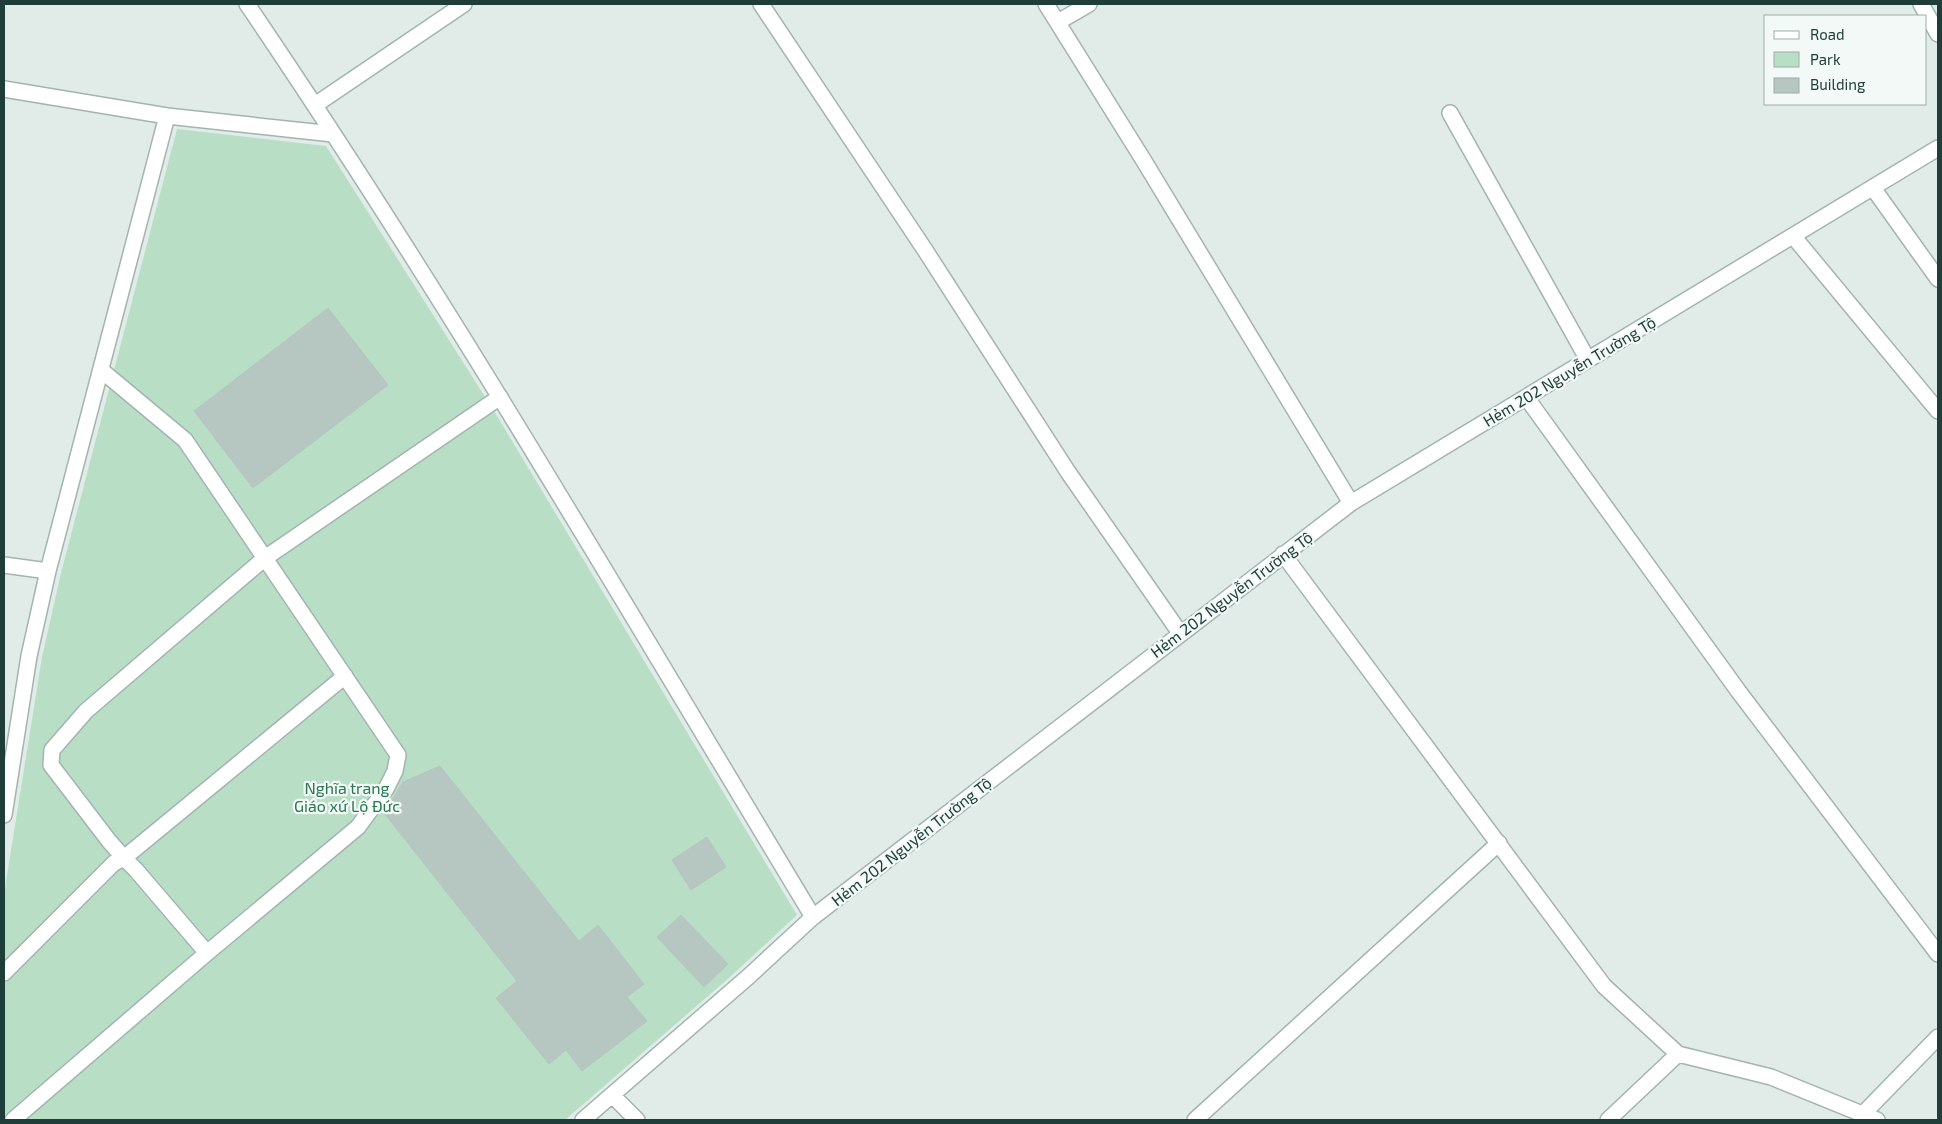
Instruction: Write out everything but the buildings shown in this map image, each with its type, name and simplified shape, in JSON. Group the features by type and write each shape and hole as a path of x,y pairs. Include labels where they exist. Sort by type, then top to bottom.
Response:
{"street":[{"path":"247,4 315,104 500,397 813,916"},
{"path":"315,104 464,4"},
{"path":"761,4 925,250 1068,472 1180,633"},
{"path":"1046,4 1351,503"},
{"path":"1058,22 1089,4"},
{"path":"1921,4 1938,34"},
{"path":"4,89 167,116 333,134"},
{"path":"1450,113 1588,360"},
{"path":"4,816 29,656 48,571 167,116"},
{"name":"Hẻm 202 Nguyễn Trường Tộ","path":"583,1120 748,977 813,916 1351,503 1938,148"},
{"path":"1873,188 1938,279"},
{"path":"1793,236 1938,411"},
{"path":"13,1120 207,953 358,827 386,789 395,771 398,754 185,440 101,370"},
{"path":"207,953 136,870 109,842 51,765 52,750 86,711 265,558 500,397"},
{"path":"1526,397 1738,692 1938,954"},
{"path":"1283,554 1604,986 1678,1054 1771,1077 1877,1120"},
{"path":"4,565 48,571"},
{"path":"4,972 114,863 124,858 345,676"},
{"path":"1195,1120 1498,843"},
{"path":"1863,1114 1938,1037"},
{"path":"1608,1120 1678,1054"},
{"path":"612,1095 637,1120"}],"green space":[{"name":"Nghĩa trang Giáo xứ Lộ Đức","path":"177,129 326,146 494,411 797,915 730,977 565,1120 4,1120 4,894 42,657 61,573"}]}
